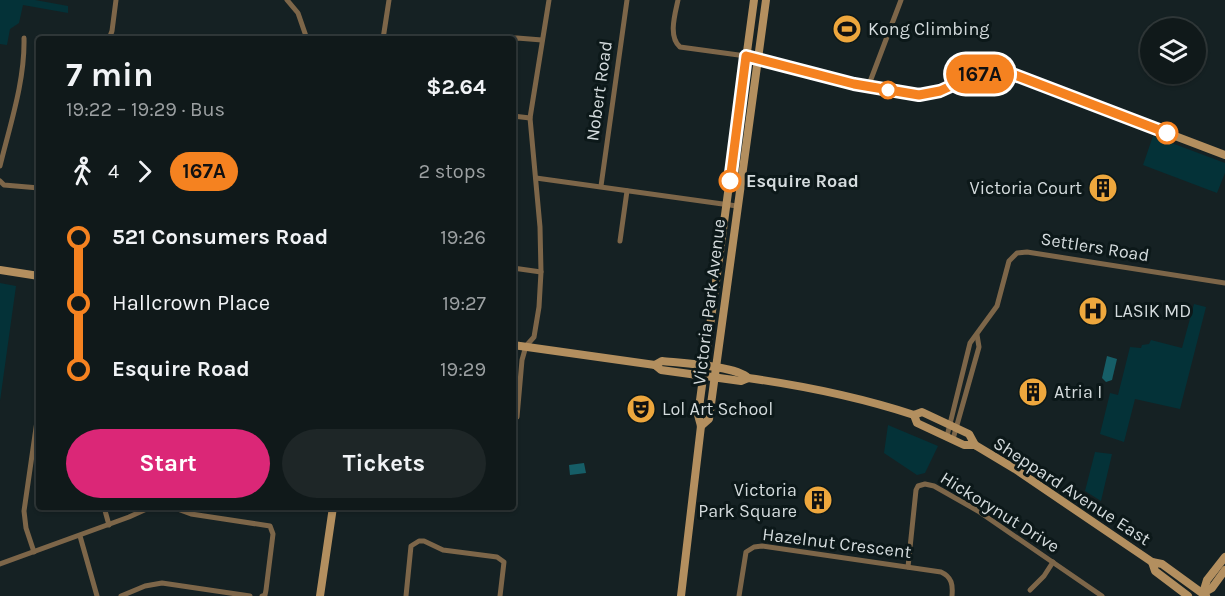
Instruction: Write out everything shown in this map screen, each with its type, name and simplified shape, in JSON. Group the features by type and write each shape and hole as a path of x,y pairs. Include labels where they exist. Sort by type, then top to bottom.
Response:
{"main road":[{"name":"Victoria Park Avenue","path":"681,596 701,426 698,415 703,371 754,0"},
{"name":"Victoria Park Avenue","path":"701,426 709,419 766,0"},
{"path":"746,56 868,87 919,95 940,91 975,75 990,72 1015,75 1225,154"},
{"path":"0,270 36,276"},
{"name":"Sheppard Avenue East","path":"516,345 655,365 662,361 703,371 715,377 741,381 748,378 821,389 864,399 914,415 922,412 969,434 975,445 1055,495 1152,562 1162,564 1203,595"},
{"name":"Sheppard Avenue East","path":"703,371 716,368 743,372 748,378"},
{"name":"Sheppard Avenue East","path":"914,415 917,423 964,445 975,445"},
{"path":"320,596 333,510"},
{"path":"1203,595 1206,580 1225,557"},
{"name":"Sheppard Avenue East","path":"1152,562 1155,571 1188,596"},
{"path":"1203,595 1212,588 1225,570"}],"street":[{"path":"110,36 116,0"},
{"path":"383,36 389,0"},
{"path":"517,417 522,360 526,346 534,337 539,307 541,272 530,118 549,0"},
{"name":"Nobert Road","path":"601,186 627,0"},
{"path":"678,0 674,36 680,47 746,56"},
{"path":"868,87 901,0"},
{"path":"289,1 298,13 306,36"},
{"path":"0,166 18,89 24,38"},
{"path":"516,38 542,40"},
{"path":"516,116 530,118"},
{"path":"536,178 737,206"},
{"path":"0,181 4,184 36,188"},
{"path":"620,241 627,191"},
{"name":"Settlers Road","path":"950,438 970,343 997,306 1009,261 1017,253 1027,252 1225,283"},
{"path":"516,268 541,272"},
{"name":"Settlers Road","path":"953,425 979,347 977,335"},
{"path":"34,552 26,528 24,511 36,428"},
{"name":"Hickorynut Drive","path":"908,567 916,490 918,486 925,484 934,486 978,511 1102,596"},
{"path":"105,510 109,525"},
{"path":"0,564 80,536 144,510"},
{"path":"180,510 191,514 270,526 273,534 266,590 262,596"},
{"path":"80,536 97,596"},
{"path":"406,596 411,546 415,542 424,541 443,550 497,557 504,562 500,596"},
{"name":"Hazelnut Crescent","path":"739,596 746,552 754,547 762,546 908,567 947,575 953,586 952,596"},
{"path":"1030,590 1044,576 1053,562"},
{"path":"120,596 145,586 162,583 249,596"}],"shaded area":[{"path":"0,0 35,0 68,6 68,13 23,5 19,23 10,29 7,45 0,44"},
{"path":"1153,136 1225,163 1225,173 1217,193 1143,165"},
{"path":"0,283 16,286 0,401"},
{"path":"1194,304 1206,307 1180,409 1135,399 1124,442 1100,434 1110,393 1118,395 1130,347 1141,348 1142,345 1149,344 1151,340 1182,348"},
{"path":"1107,356 1117,359 1112,380 1106,382 1102,378"},
{"path":"888,425 938,446 925,473 917,475 884,453"},
{"path":"1095,452 1112,454 1101,501 1085,491"},
{"path":"584,463 586,473 570,475 569,465"}],"bus line":[{"name":"167A","path":"730,181 746,56 854,84 919,95 940,91 975,75 990,72 1015,75 1167,133"}],"place":[{"name":"Kong Climbing","path":"847,29"},
{"name":"Esquire Road","path":"730,181"},
{"name":"Victoria Court","path":"1103,188"},
{"name":"LASIK MD","path":"1093,311"},
{"name":"Atria I","path":"1033,392"},
{"name":"Lol Art School","path":"641,409"},
{"name":"Victoria Park Square","path":"818,500"}]}
